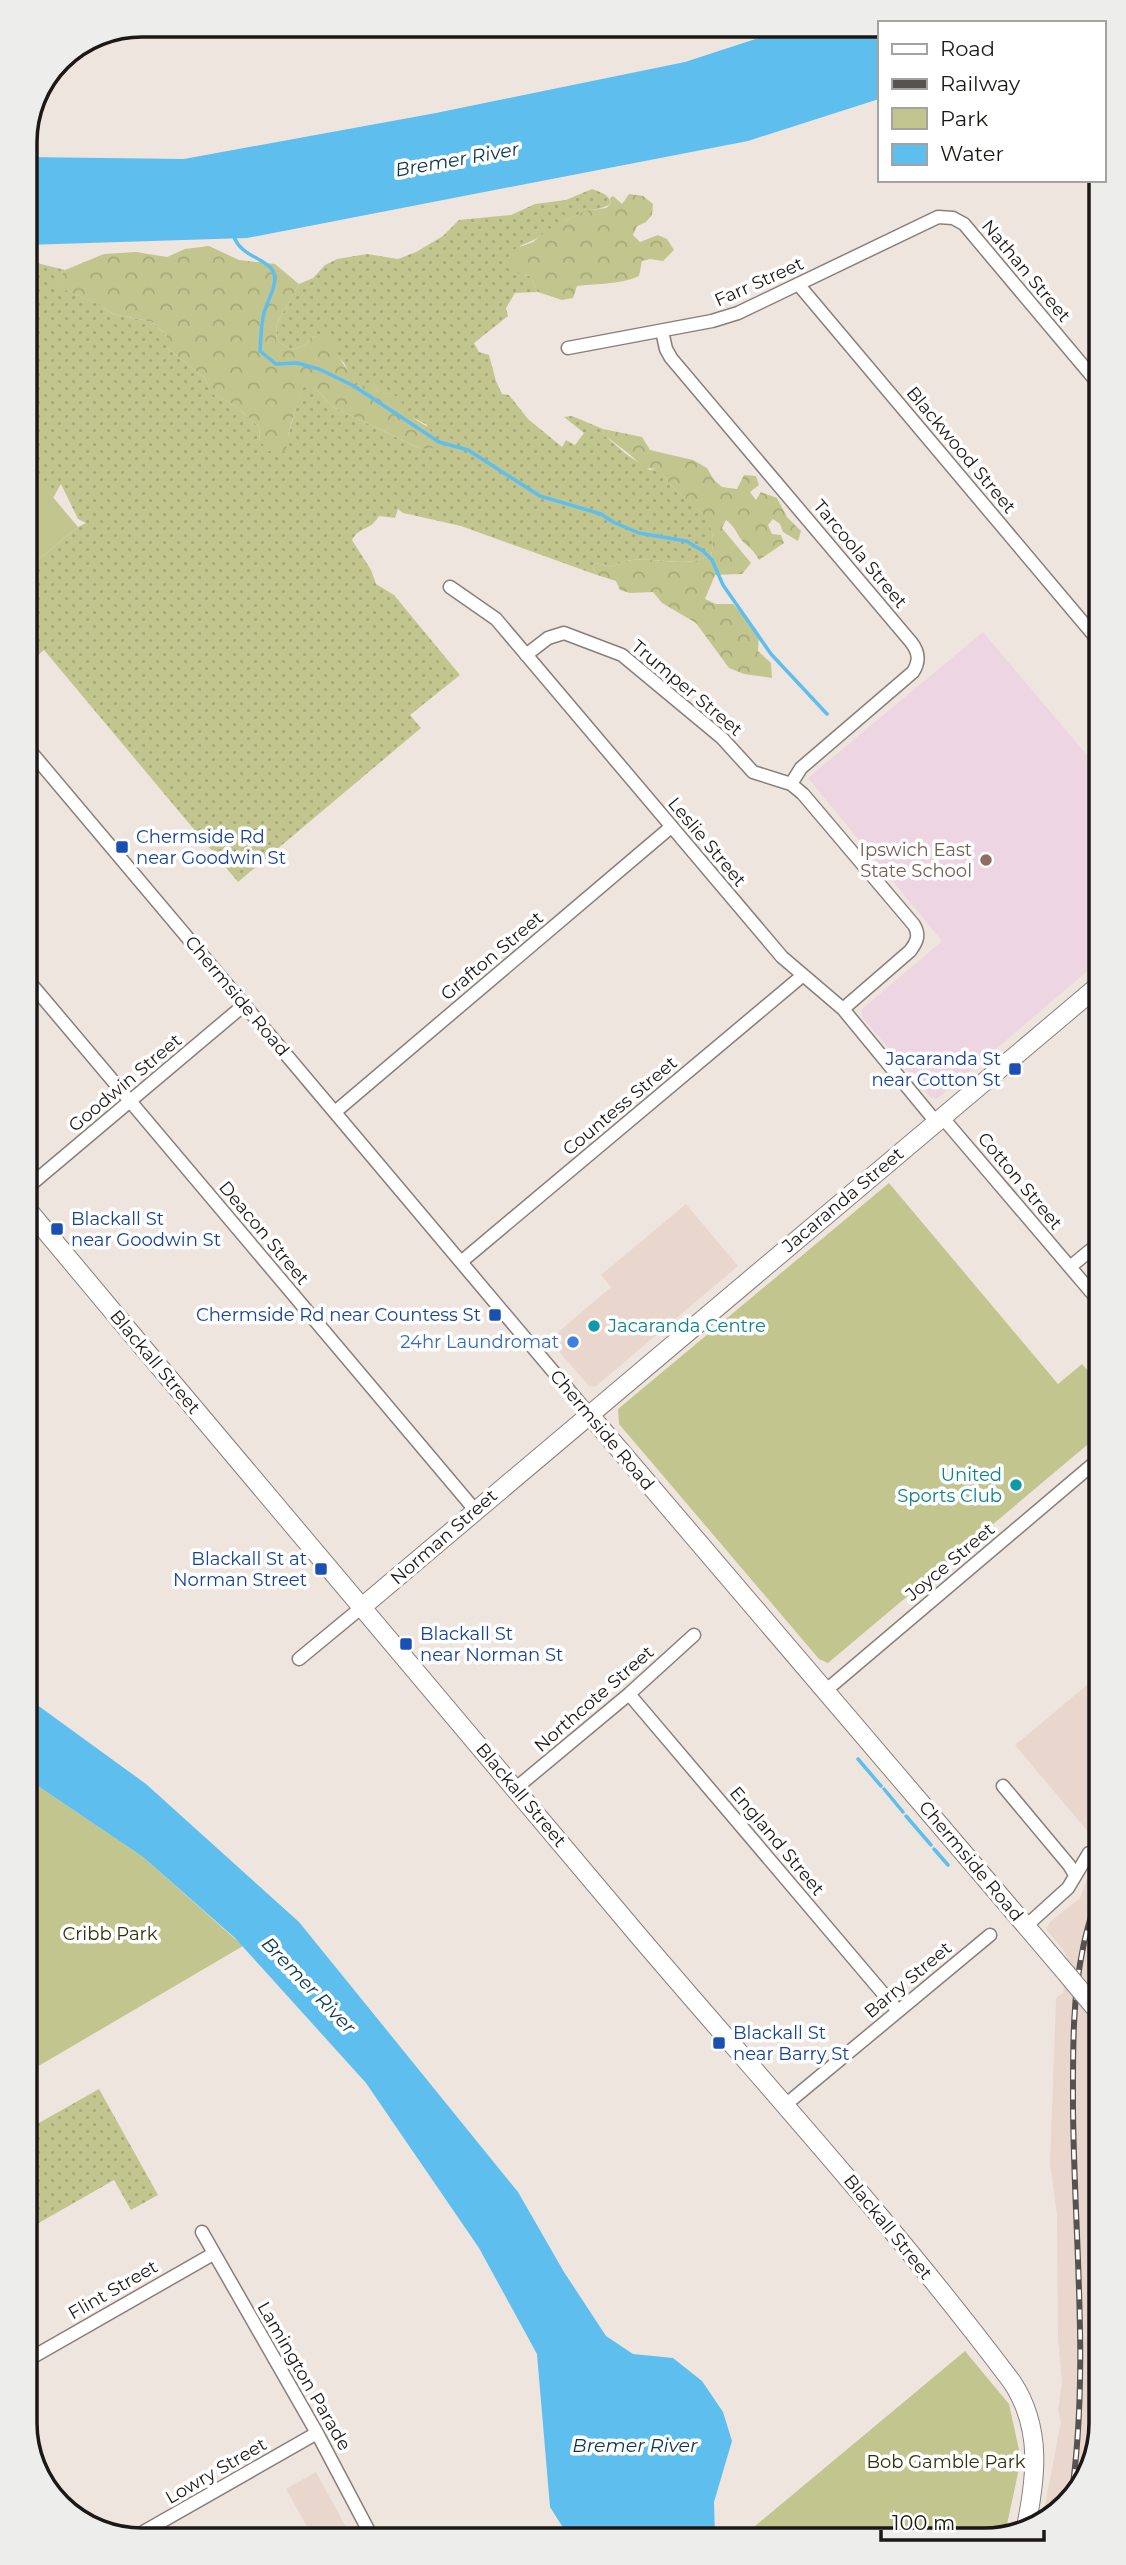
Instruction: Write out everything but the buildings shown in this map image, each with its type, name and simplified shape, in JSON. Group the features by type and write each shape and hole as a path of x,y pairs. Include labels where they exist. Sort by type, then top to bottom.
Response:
{"street":[{"name":"Farr Street","path":"568,348 712,321 738,313 938,216 953,218"},
{"name":"Nathan Street","path":"953,218 964,224 1089,373"},
{"name":"Blackwood Street","path":"798,284 1089,630"},
{"name":"Tarcoola Street","path":"662,331 671,358 911,642 918,654 913,672 803,766 791,785"},
{"name":"Leslie Street","path":"450,587 496,619 782,957 842,1009 939,1119"},
{"name":"Trumper Street","path":"526,655 548,638 564,633 616,652 722,738 753,772 791,785 803,794 914,925 918,937 910,951 842,1009"},
{"name":"Chermside Road","path":"37,759 824,1692 1089,2000"},
{"name":"Grafton Street","path":"335,1112 671,827"},
{"name":"Countess Street","path":"461,1262 802,976"},
{"name":"Deacon Street","path":"37,990 475,1510"},
{"name":"Jacaranda Street","path":"589,1414 1089,994"},
{"name":"Goodwin Street","path":"37,1179 244,1005"},
{"name":"Cotton Street","path":"939,1119 1089,1289"},
{"name":"Blackall Street","path":"37,1221 887,2226 1012,2382 1027,2408 1035,2445 1034,2485 1028,2519"},
{"path":"1070,1267 1089,1251"},
{"name":"Norman Street","path":"299,1659 589,1414"},
{"name":"Joyce Street","path":"824,1692 1089,1467"},
{"name":"Northcote Street","path":"516,1788 629,1694 694,1635"},
{"name":"England Street","path":"629,1694 898,2011"},
{"path":"1003,1786 1069,1864 1074,1875"},
{"path":"1026,1926 1068,1888 1089,1853"},
{"name":"Barry Street","path":"784,2106 990,1935"},
{"name":"Lamington Parade","path":"202,2232 317,2433 367,2528"},
{"name":"Flint Street","path":"37,2355 214,2253"},
{"name":"Lowry Street","path":"150,2528 317,2433"}],"shaded area":[{"name":"Ipswich East State School","path":"983,632 1089,758 1089,970 937,1099 930,1097 862,1017 862,1009 942,941 808,778"},
{"path":"686,1204 738,1266 595,1387 589,1386 549,1340 611,1287 601,1275"},
{"path":"1089,1683 1089,1833 1015,1745"},
{"path":"1089,1874 1089,1984 1046,1929 1050,1922 1080,1898"},
{"path":"1064,1983 1089,2014 1089,2423 1084,2457 1075,2476 1068,2487 1044,2509 1061,2422 1058,2411 1062,2382 1058,2339 1057,2215 1050,2164 1056,1998 1063,1993"},
{"path":"316,2472 346,2528 308,2528 286,2489"}],"green space":[{"path":"592,189 606,195 611,203 576,215 520,246 524,275 530,276 538,292 515,293 506,308 508,316 474,343 479,352 489,355 502,394 509,395 528,419 562,447 566,440 575,445 584,433 564,417 572,416 603,429 604,435 650,470 658,468 709,523 713,543 711,555 686,562 636,560 612,567 596,563 593,567 597,575 461,526 403,513 398,509 395,518 379,516 352,540 371,570 376,584 394,595 460,675 410,715 421,728 238,882 44,650 37,656 37,561 86,523 78,519 61,484 53,498 37,478 37,263 65,270 57,286 94,302 113,314 153,322 167,336 167,348 205,378 213,394 233,404 259,427 260,441 285,445 304,386 319,392 333,407 421,449 427,425 411,416 397,397 379,393 375,386 360,386 351,377 344,363 315,336 305,345 291,350 276,340 277,323 299,284 313,278 325,265 337,259 367,254 398,259 416,252 443,236 459,220 511,215 535,204 566,200"},
{"path":"629,194 643,196 653,204 652,215 637,226 633,235 640,242 658,235 667,239 674,250 663,261 642,261 639,276 631,279 577,286 573,298 562,300 538,292 530,276 517,273 509,260 509,251 533,242 547,230 585,211 606,208 613,196 622,204"},
{"path":"209,246 239,260 275,264 299,284 277,323 276,340 291,350 305,345 315,336 334,337 335,354 360,386 375,386 379,393 398,398 414,418 429,428 436,447 421,449 333,407 319,392 304,387 290,429 287,452 268,451 260,441 259,427 233,404 212,394 205,378 167,348 167,336 153,322 113,314 94,302 56,286 65,270 104,254 136,252 167,257 185,249"},
{"path":"603,429 642,437 650,450 693,460 707,468 722,487 737,489 744,475 756,476 759,485 750,492 756,500 761,492 777,498 787,517 801,531 798,541 783,532 780,524 773,519 768,525 772,534 781,535 784,543 759,560 726,520 722,528 751,563 742,574 715,575 705,599 716,604 733,604 759,634 758,651 771,663 772,678 744,674 729,668 696,623 662,603 653,592 630,593 620,590 616,581 597,575 593,567 596,563 612,567 636,560 699,560 711,555 713,543 709,524 696,508 658,469 643,468 631,455 604,435"},
{"path":"37,478 78,527 37,561"},
{"path":"889,1183 1058,1384 1082,1364 1089,1372 1089,1443 828,1663 819,1659 619,1424 618,1409"},
{"name":"Cribb Park","path":"37,1785 143,1857 243,1946 37,2067"},
{"path":"99,2089 158,2195 131,2210 114,2180 37,2224 37,2124"},
{"name":"Bob Gamble Park","path":"965,2351 1009,2404 1021,2459 1007,2526 984,2528 753,2528"}],"water":[{"name":"Bremer River","path":"761,37 878,37 878,99 748,141 247,238 37,245 37,157 184,159 436,113 685,62"},
{"name":"Bremer River","path":"37,1705 146,1784 299,1922 518,2192 564,2272 606,2336 633,2354 673,2358 702,2381 723,2412 732,2441 714,2502 715,2528 563,2528 550,2507 537,2354 479,2248 366,2083 235,1938 143,1857 37,1785"}],"waterway":[{"path":"234,237 243,250 266,264 274,274 274,287 263,317 260,351 276,364 297,363 319,369 354,386 439,442 468,450 540,496 601,514 639,533 686,541 703,551 712,560 723,585 771,654 827,714"},
{"path":"858,1759 881,1786"},
{"path":"884,1789 903,1812"},
{"path":"906,1816 931,1845"},
{"path":"934,1849 948,1865"}],"railway":[{"path":"1074,2478 1080,2352 1073,2107 1074,2027 1077,1987 1089,1925"}],"place":[{"name":"Chermside Rd near Goodwin St","path":"122,847"},
{"name":"Ipswich East State School","path":"986,860"},
{"name":"Jacaranda St near Cotton St","path":"1015,1069"},
{"name":"Blackall St near Goodwin St","path":"57,1229"},
{"name":"Chermside Rd near Countess St","path":"495,1315"},
{"name":"Jacaranda Centre","path":"594,1326"},
{"name":"24hr Laundromat","path":"573,1342"},
{"name":"United Sports Club","path":"1016,1485"},
{"name":"Blackall St at Norman Street","path":"321,1569"},
{"name":"Blackall St near Norman St","path":"406,1644"},
{"name":"Blackall St near Barry St","path":"719,2043"}]}
